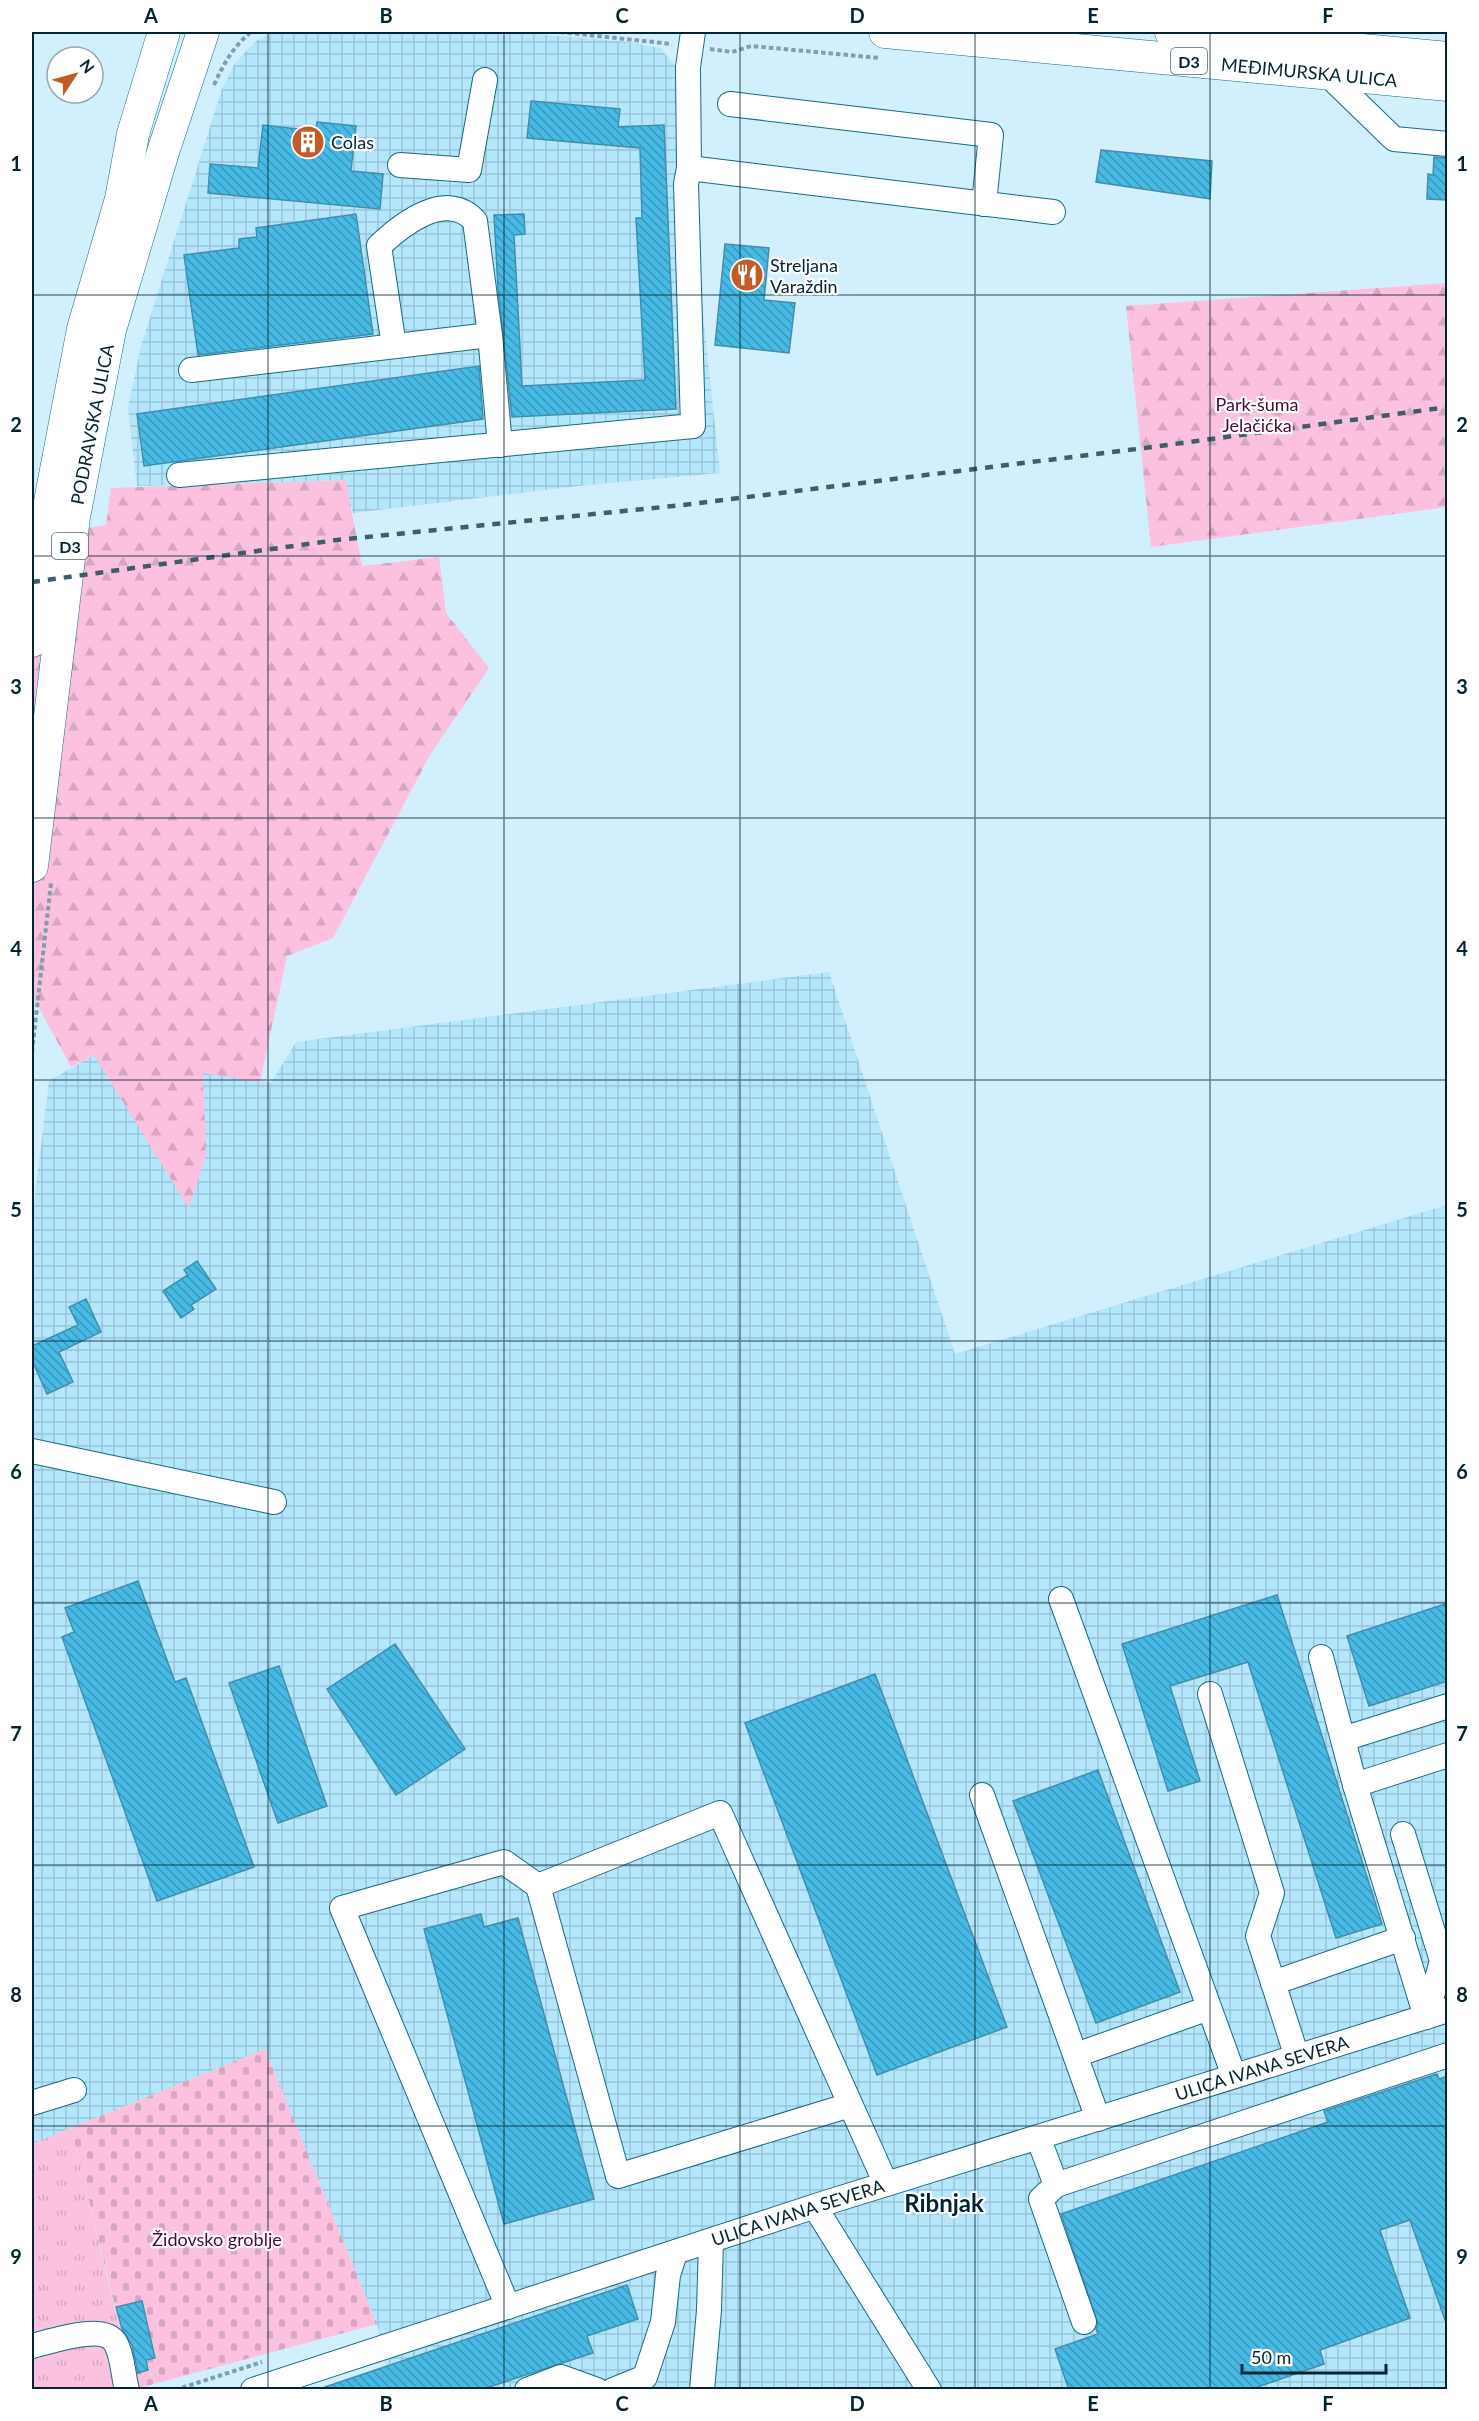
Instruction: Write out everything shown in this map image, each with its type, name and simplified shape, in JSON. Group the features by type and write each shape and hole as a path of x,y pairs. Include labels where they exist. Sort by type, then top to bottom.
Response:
{"main road":[{"name":"PODRAVSKA ULICA","path":"42,871 74,517 110,330 200,83 202,32"},
{"name":"D3","path":"200,83 207,59 225,32"},
{"name":"MEĐIMURSKA ULICA","path":"1171,32 1448,58"},
{"name":"PODRAVSKA ULICA","path":"32,641 48,512 83,329 121,199 133,134 162,34"},
{"name":"MEĐIMURSKA ULICA","path":"884,45 1326,73 1448,85"}],"street":[{"path":"179,475 693,426 686,184 689,168 688,67 693,32"},
{"path":"1326,73 1394,139 1448,144"},
{"path":"400,165 469,170 485,80"},
{"path":"730,104 991,135 984,204"},
{"path":"689,168 1053,212"},
{"path":"394,346 379,246 395,231 436,208 454,207 470,215 475,220 490,335 500,445"},
{"path":"191,370 490,335"},
{"path":"32,1451 274,1502"},
{"path":"1061,1599 1234,2076"},
{"path":"1321,1657 1355,1785 1403,1938 1437,2014"},
{"path":"1210,1694 1272,1893 1258,1936 1297,2057"},
{"path":"1343,1739 1448,1706"},
{"path":"1355,1785 1448,1755"},
{"path":"982,1795 1098,2118"},
{"path":"538,1886 720,1813 886,2184"},
{"path":"1403,1834 1442,1961 1437,2014"},
{"path":"508,2307 342,1908 504,1862 538,1886 618,2176 850,2105"},
{"path":"1273,1983 1403,1938"},
{"path":"1076,2055 1209,2008"},
{"name":"ULICA IVANA SEVERA","path":"254,2390 886,2184 1437,2014"},
{"path":"1084,2322 1041,2199 1056,2186 1448,2055"},
{"path":"32,2103 74,2090"},
{"path":"1038,2137 1056,2186"},
{"path":"815,2207 929,2390"},
{"path":"702,2390 709,2310 711,2241"},
{"path":"613,2390 645,2376 663,2322 668,2275 675,2253"},
{"path":"32,2346 92,2333 109,2337 116,2342 127,2390"},
{"path":"527,2390 561,2377 597,2390"}],"path":[{"path":"200,83 225,61 237,44 251,32"},
{"path":"560,32 660,42"},
{"path":"732,52 751,46 884,45"},
{"path":"32,1052 42,871"},
{"path":"175,2390 267,2361"}],"shaded area":[{"path":"271,32 514,32 629,42 660,48 684,75 682,117 720,473 578,486 353,513 345,480 137,486 128,408 141,346 222,89 235,63 255,42"},
{"path":"829,972 955,1354 1447,1205 1447,2389 317,2389 386,2366 377,2324 265,2049 32,2144 32,1220 49,1081 94,1055 204,1112 203,1072 271,1083 296,1042"}],"green space":[{"name":"Park-šuma Jelačićka","path":"1447,283 1447,507 1151,547 1126,306"},
{"path":"346,480 362,566 439,557 446,613 489,668 430,755 333,938 287,956 260,1082 203,1073 206,1155 189,1208 94,1055 71,1067 32,995 32,537 106,525 111,488"},
{"name":"Židovsko groblje","path":"265,2049 377,2324 135,2389 71,2128"},
{"path":"71,2128 134,2389 32,2390 32,2144"}],"building":[{"path":"531,101 620,109 618,127 664,125 676,409 512,417 498,288 494,215 524,214 525,234 514,235 522,386 645,380 636,218 642,218 640,148 527,138"},
{"path":"317,122 356,126 351,171 383,174 380,209 208,193 210,164 258,168 263,125 316,131"},
{"path":"1101,150 1212,161 1210,199 1096,182"},
{"path":"1434,157 1448,158 1448,200 1427,199 1428,174 1433,175"},
{"path":"356,214 373,334 198,355 184,255 239,248 239,239 257,237 256,228"},
{"path":"725,244 769,248 764,300 795,303 789,353 715,345"},
{"path":"479,366 483,419 144,466 137,414"},
{"path":"197,1261 216,1289 191,1305 194,1309 181,1318 163,1291 188,1275 184,1270"},
{"path":"86,1299 101,1332 59,1352 73,1382 47,1394 32,1360 32,1346 78,1325 69,1307"},
{"path":"138,1581 175,1682 186,1678 254,1867 157,1901 62,1637 74,1632 65,1608"},
{"path":"1277,1595 1382,1924 1336,1938 1248,1662 1170,1686 1200,1781 1168,1791 1122,1644"},
{"path":"1448,1603 1448,1681 1369,1706 1347,1636"},
{"path":"395,1644 465,1749 396,1795 327,1689"},
{"path":"279,1666 327,1806 278,1823 229,1683"},
{"path":"875,1674 1007,2027 877,2075 745,1723"},
{"path":"1098,1770 1180,1992 1096,2023 1013,1801"},
{"path":"481,1914 484,1927 518,1918 594,2199 504,2224 424,1929"},
{"path":"1437,2074 1439,2079 1448,2076 1448,2319 1445,2320 1410,2220 1380,2230 1410,2318 1320,2350 1324,2364 1249,2390 1069,2390 1055,2349 1098,2334 1096,2329 1098,2324 1061,2214 1328,2122 1324,2111"},
{"path":"627,2285 638,2319 587,2336 593,2353 480,2390 326,2390 325,2387"},
{"path":"142,2301 155,2358 146,2360 148,2370 138,2373 132,2345 122,2329 116,2307"}],"railway":[{"path":"32,582 337,540 683,505 1145,448 1448,407"}],"place":[{"name":"Colas","path":"308,142"},
{"name":"Streljana Varaždin","path":"747,275"}],"district":[{"name":"Ribnjak","path":"944,2202"}]}
